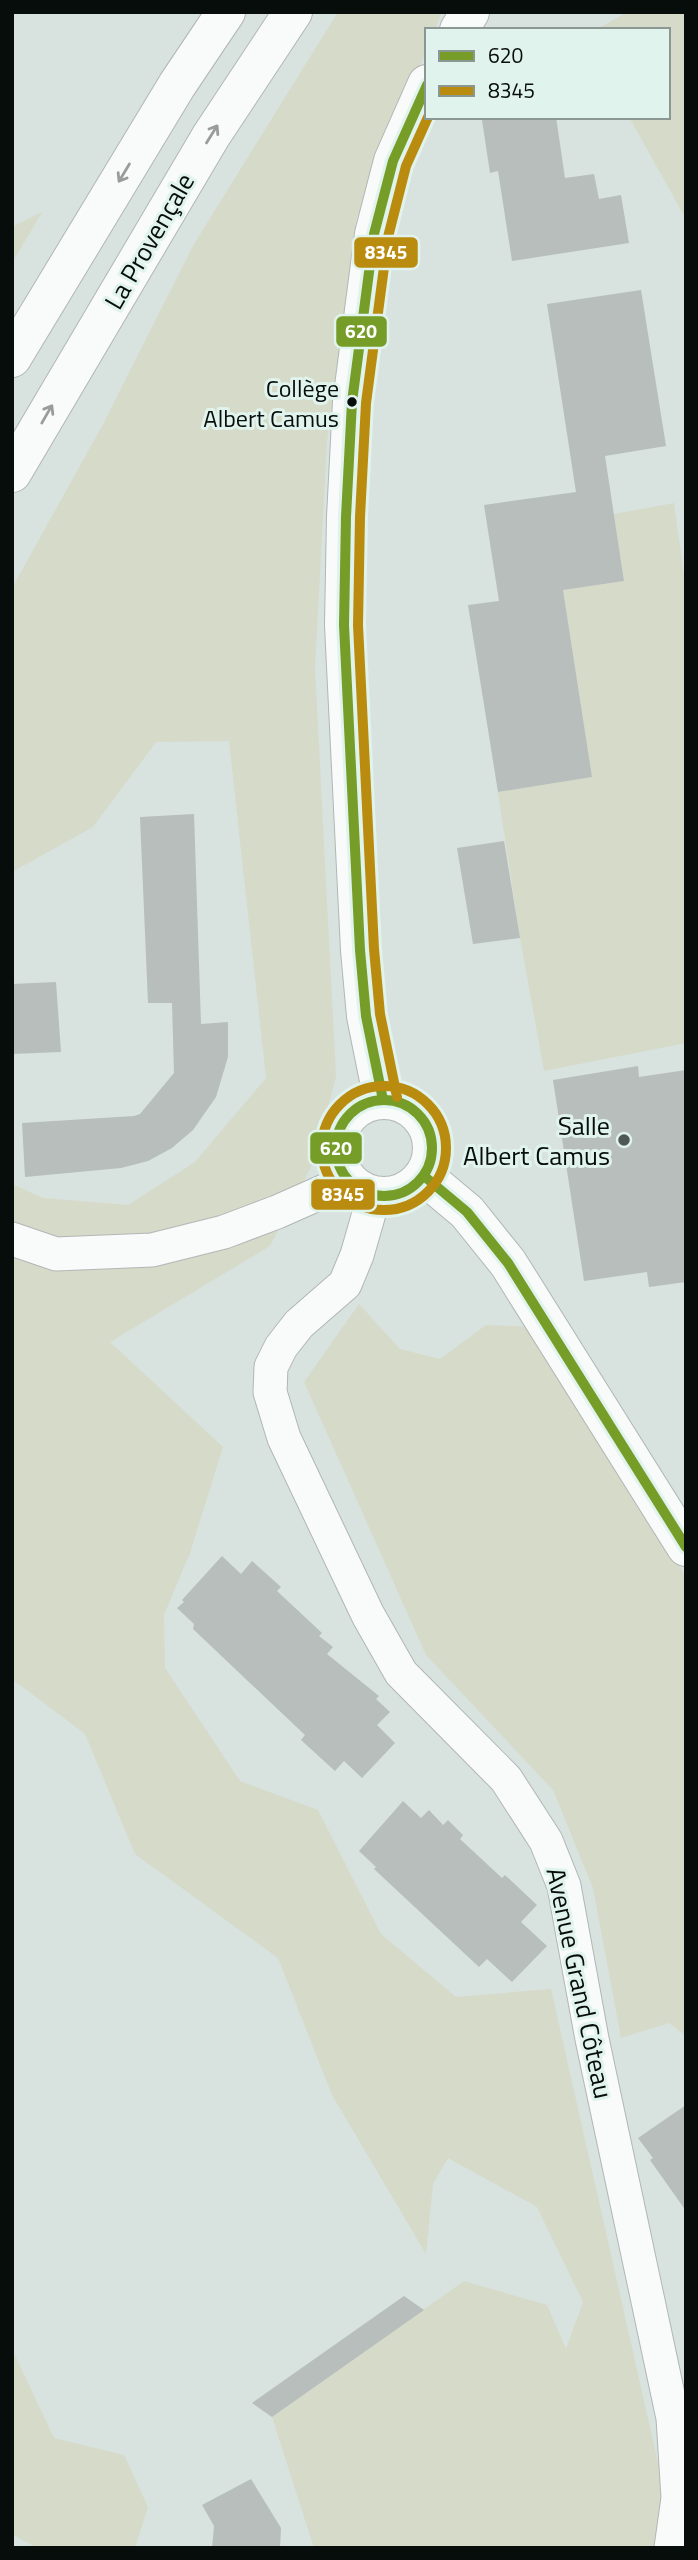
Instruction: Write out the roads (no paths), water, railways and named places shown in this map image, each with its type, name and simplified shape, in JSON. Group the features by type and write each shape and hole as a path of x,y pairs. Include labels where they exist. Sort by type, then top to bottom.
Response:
{"main road":[{"path":"12,358 177,85 226,12"},
{"name":"La Provençale","path":"12,473 211,136 293,12"},
{"path":"460,28 470,12"},
{"path":"383,1100 366,1016 359,950 344,625 346,517 352,402 374,234 393,161 425,89"},
{"path":"383,1100 405,1105 423,1119 430,1132 433,1147 424,1176 415,1186 391,1196 359,1186 337,1161 336,1144 340,1127 351,1112 366,1103 383,1100"},
{"path":"424,1176 467,1212 508,1263 686,1548"}],"street":[{"path":"12,1239 56,1254 152,1250 224,1232 329,1189 359,1186"},
{"name":"Avenue Grand Côteau","path":"359,1186 358,1255 345,1284 299,1324 281,1347 271,1367 270,1392 284,1438 368,1615 401,1673 506,1779 547,1841 564,1886 592,2039 673,2418 678,2498 671,2548"}],"place":[{"name":"Collège Albert Camus","path":"352,402"},
{"name":"Salle Albert Camus","path":"624,1140"}]}
